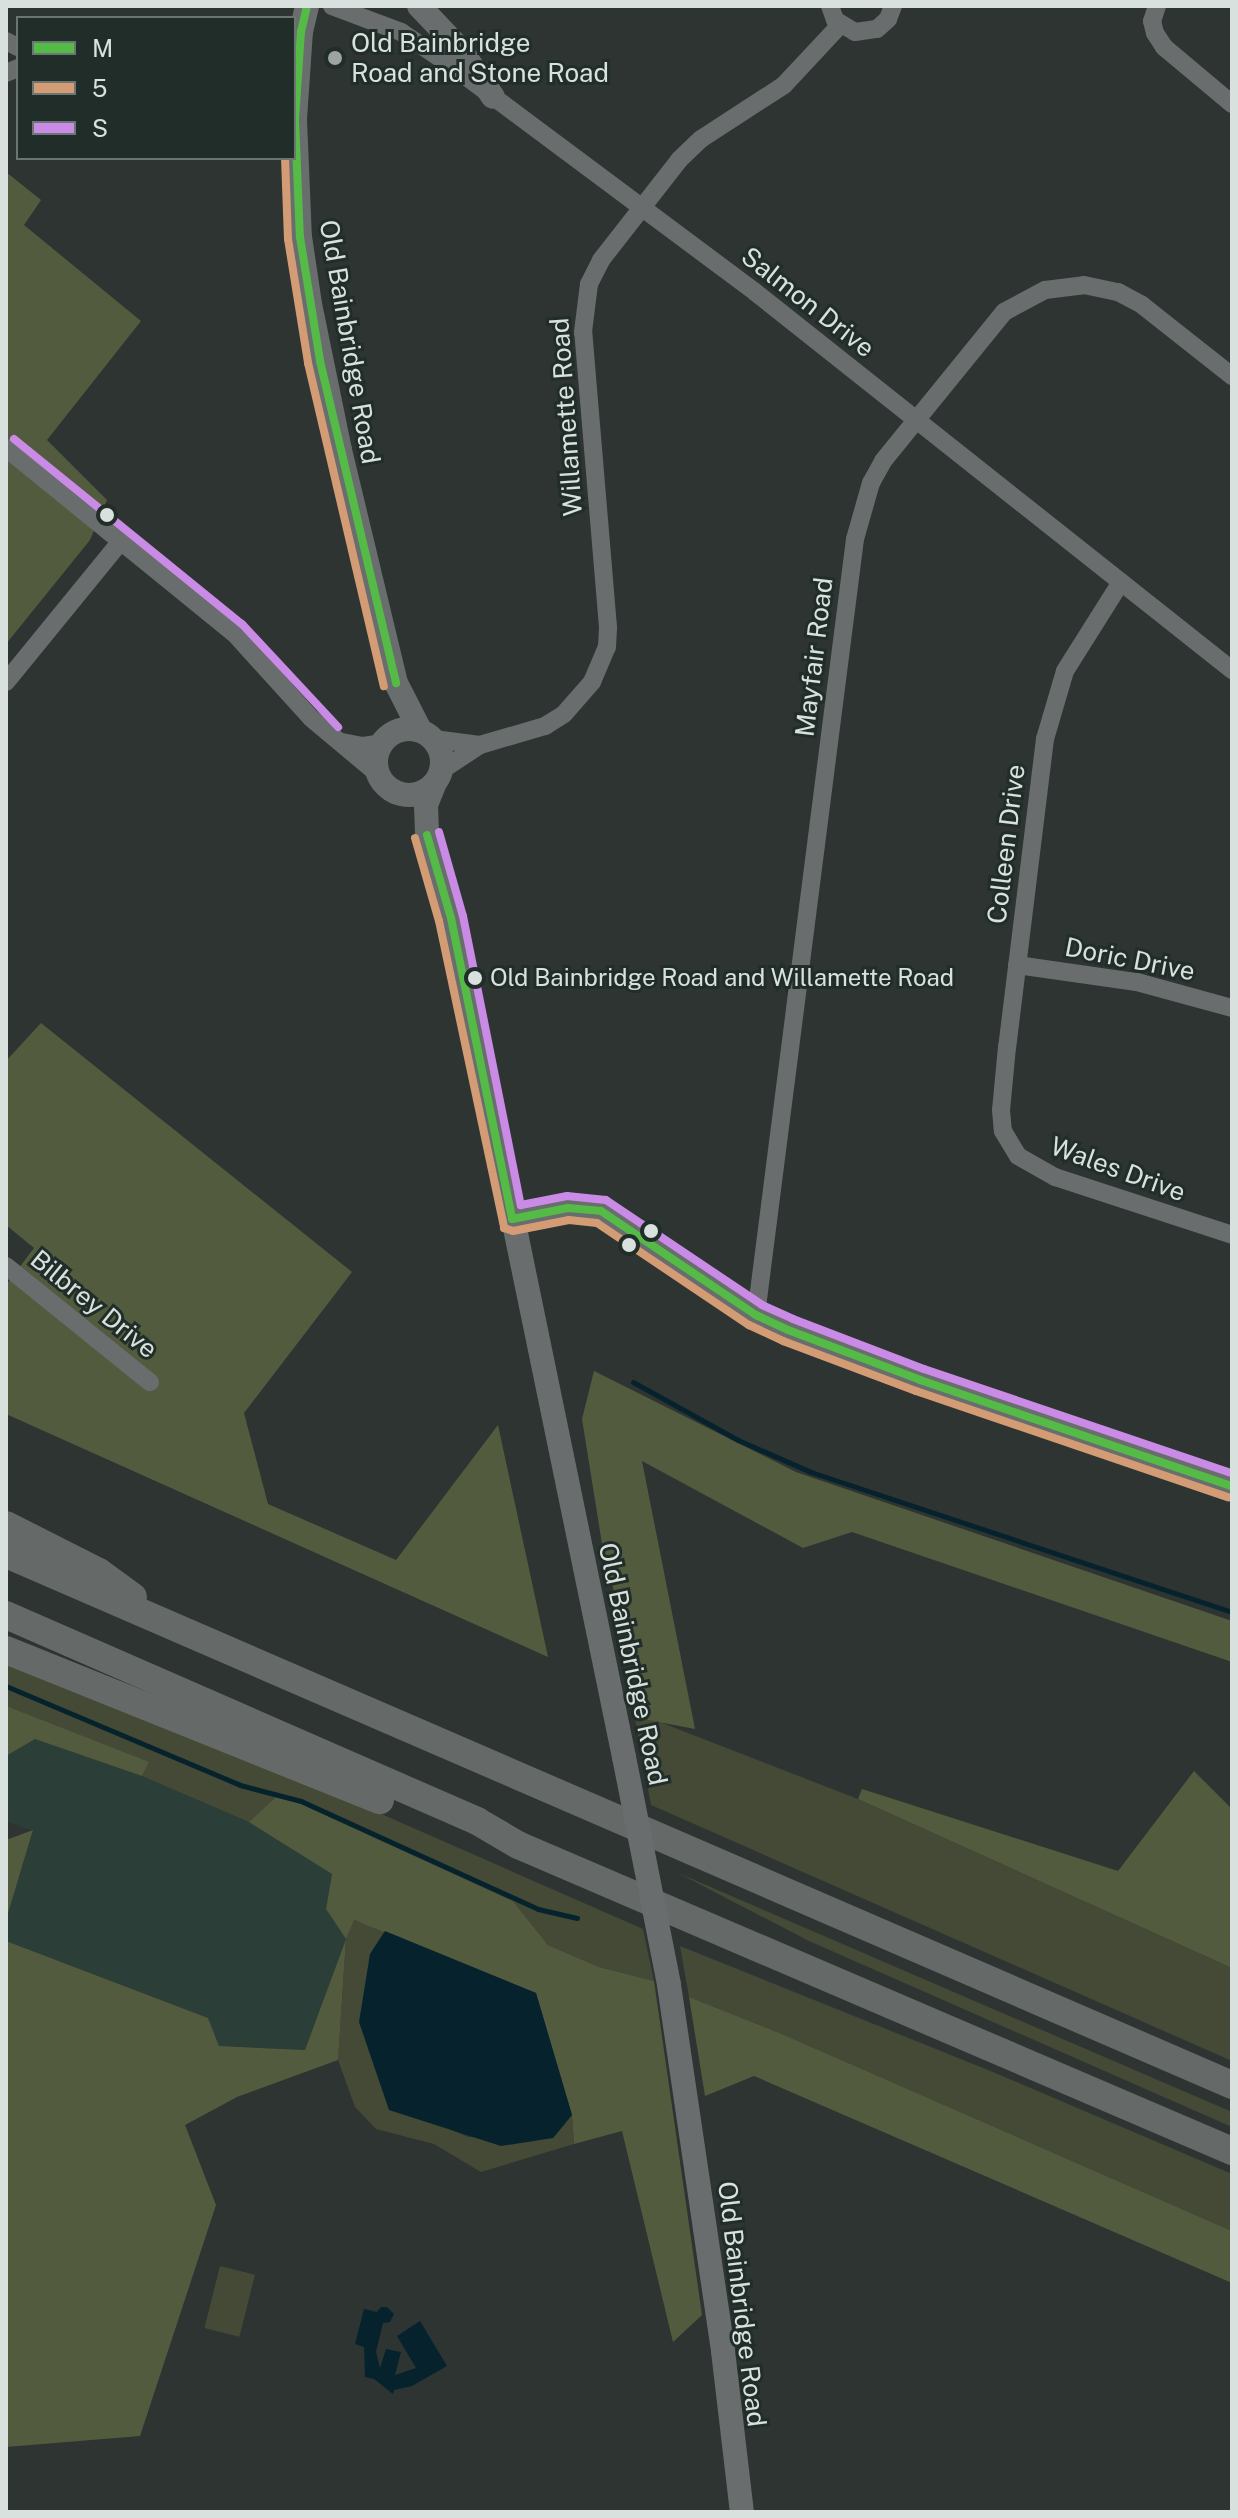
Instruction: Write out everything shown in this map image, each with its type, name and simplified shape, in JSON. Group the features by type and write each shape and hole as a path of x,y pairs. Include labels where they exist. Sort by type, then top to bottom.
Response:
{"highway":[{"path":"6,1525 99,1572 175,1628"},
{"path":"6,1554 1232,2085"},
{"path":"6,1615 463,1815 518,1845 1232,2151"},
{"path":"6,1650 280,1757 469,1838 518,1845"}],"main road":[{"name":"Old Bainbridge Road","path":"296,105 301,31 307,6"},
{"path":"419,6 460,49 493,97"},
{"name":"Old Bainbridge Road","path":"296,143 300,237 323,376 396,683 427,735"},
{"name":"Old Bainbridge Road","path":"386,738 396,683"},
{"path":"405,728 427,735 443,759 438,777 420,793 403,794 389,788 379,775 376,758 386,738 405,728"},
{"name":"Old Bainbridge Road","path":"427,835 426,805 438,777"},
{"name":"Old Bainbridge Road","path":"403,794 427,835 451,918 669,1985 723,2351 742,2512"}],"street":[{"name":"Salmon Drive","path":"332,6 401,32 493,97 917,420 1232,670"},
{"path":"830,6 840,25 855,32 877,29 888,19 893,6"},
{"path":"1157,6 1152,21 1164,47 1232,104"},
{"name":"Willamette Road","path":"438,777 480,745 545,726 564,714 592,682 607,647 584,318 589,284 601,260 641,207 701,139 784,85 840,25"},
{"name":"Mayfair Road","path":"756,1315 855,539 871,483 883,461 1004,312 1027,297 1068,286 1101,287 1132,299 1232,376"},
{"path":"6,448 254,651 329,735 379,775"},
{"path":"6,682 121,541"},
{"name":"Colleen Drive","path":"1003,1131 1001,1110 1045,739 1053,703 1082,639 1121,582"},
{"path":"329,735 348,745 386,738"},
{"name":"Willamette Road","path":"427,735 480,745"},
{"name":"Doric Drive","path":"1017,965 1137,982 1232,1008"},
{"name":"Wales Drive","path":"1003,1131 1018,1156 1055,1177 1232,1235"},
{"path":"512,1219 568,1208 601,1211 756,1315 920,1380 1232,1486"},
{"name":"Bilbrey Drive","path":"6,1266 150,1382"}],"shaded area":[{"path":"6,1659 370,1809 643,1929 654,1981 599,1967 548,1945 513,1901 279,1794 249,1822 142,1776 148,1763 6,1707"},
{"path":"634,1712 858,1799 1232,1968 1232,2061 651,1805"},
{"path":"35,1739 142,1776 249,1822 332,1874 326,1909 346,1939 305,2050 219,2046 208,2018 6,1941 6,1920 33,1831 6,1821 6,1756"},
{"path":"678,1873 1232,2112 1232,2127 809,1941"},
{"path":"353,1920 385,1931 370,1954 433,2122 468,2137 553,2138 572,2115 574,2144 481,2172 434,2144 376,2129 355,2107 338,2060 346,1939"},
{"path":"680,1946 993,2072 1232,2174 1232,2231 782,2034 689,1997"},
{"path":"220,2266 255,2275 239,2337 205,2328"}],"green space":[{"path":"6,172 41,200 24,225 141,321 47,440 107,500 90,540 6,644"},
{"path":"41,1023 352,1272 244,1413 268,1504 396,1560 498,1425 548,1657 6,1414 6,1285 34,1248 6,1225 6,1061"},
{"path":"594,1371 796,1472 1232,1621 1232,1662 852,1532 803,1548 642,1461 695,1729 648,1720 603,1550 582,1419"},
{"path":"6,1706 149,1762 142,1776 35,1739 6,1756"},
{"path":"1194,1771 1232,1809 1232,1968 858,1799 862,1789 1118,1871"},
{"path":"279,1794 513,1901 548,1945 599,1967 654,1981 702,2315 673,2342 622,2131 574,2144 572,2115 536,1993 354,1920 346,1939 326,1909 332,1874 249,1822"},
{"path":"33,1830 6,1920 6,1840"},
{"path":"346,1939 338,2060 237,2097 185,2125 216,2205 140,2436 6,2447 6,1941 208,2018 219,2046 305,2050"},
{"path":"689,1997 782,2034 1232,2231 1232,2283 754,2076 705,2096"}],"water":[{"path":"385,1931 536,1993 572,2115 553,2138 501,2146 389,2110 359,2022 370,1954"},
{"path":"381,2307 387,2307 394,2314 390,2322 383,2323 376,2352 380,2368 386,2349 401,2352 395,2375 416,2368 397,2336 420,2321 447,2366 412,2386 394,2390 393,2394 374,2379 365,2377 364,2347 355,2344 364,2309 377,2312"}],"waterway":[{"path":"633,1382 738,1440 811,1472 1232,1612"},
{"path":"6,1686 240,1785 301,1801 538,1909 577,1918"}],"transit line":[{"name":"M","path":"296,105 301,31 307,6"},
{"name":"M","path":"296,143 300,237 320,361 396,683"},
{"name":"5","path":"285,160 288,239 308,363 384,686"},
{"name":"S","path":"14,439 242,624 338,727"},
{"name":"S","path":"439,832 463,916 521,1205 567,1196 606,1200 762,1305 793,1319 924,1369 1232,1473"},
{"name":"M","path":"427,835 451,918 512,1219 568,1208 601,1211 756,1315 788,1330 920,1380 1232,1486"},
{"name":"5","path":"415,838 439,921 504,1228 513,1231 569,1220 597,1223 749,1325 783,1341 916,1391 1228,1497"}],"place":[{"name":"Old Bainbridge Road and Stone Road","path":"335,58"},
{"name":"Old Bainbridge Road and Willamette Road","path":"475,978"}]}
